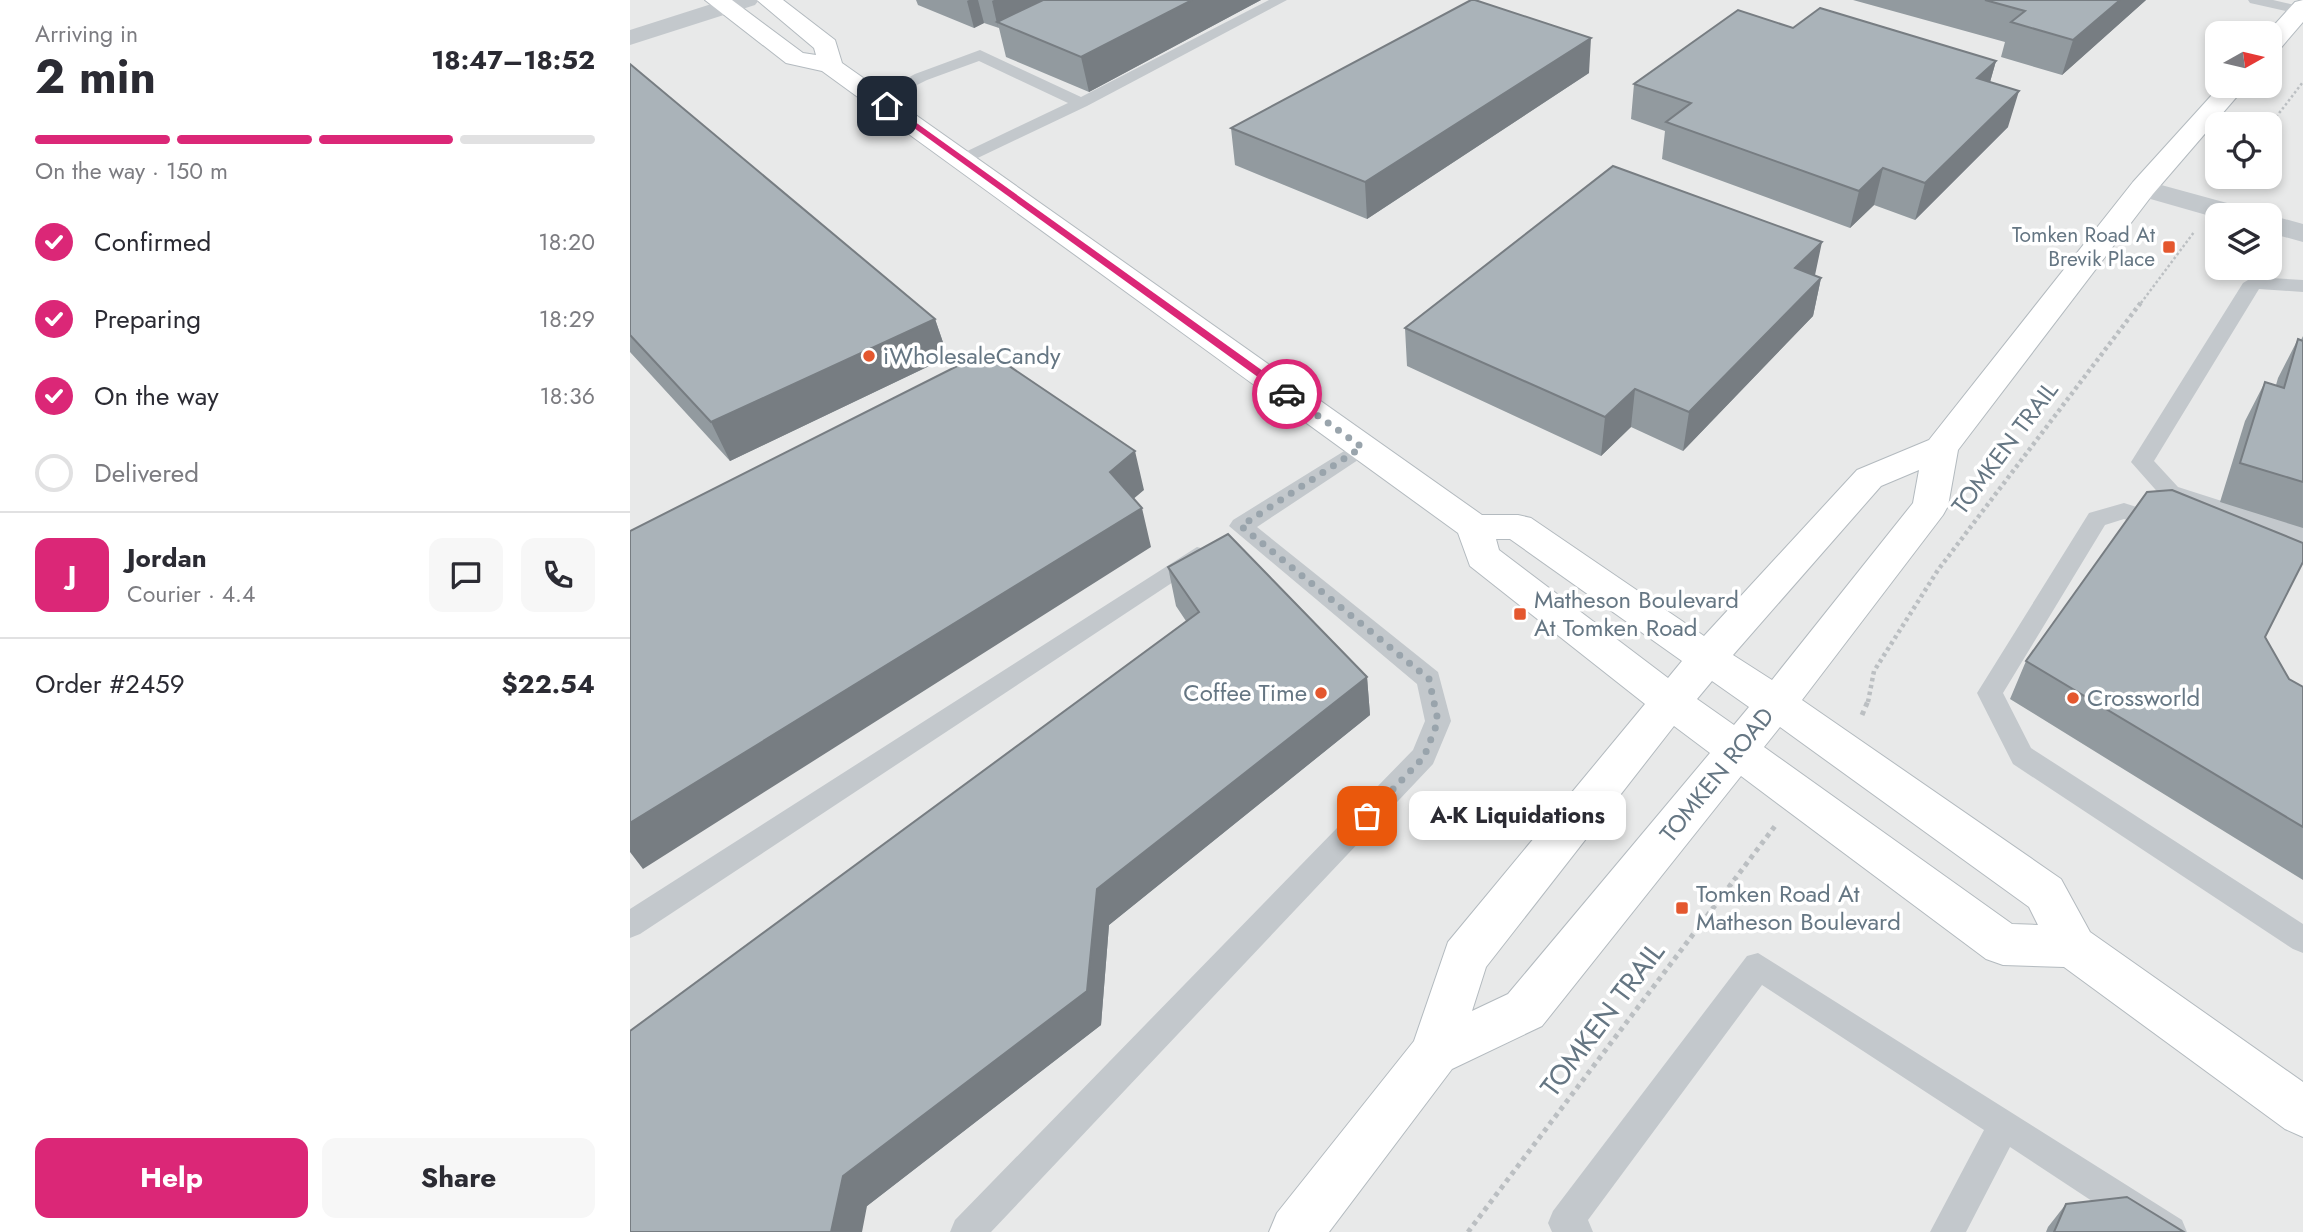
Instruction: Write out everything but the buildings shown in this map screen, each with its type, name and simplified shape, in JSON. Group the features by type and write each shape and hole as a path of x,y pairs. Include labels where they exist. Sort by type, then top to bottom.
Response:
{"street":[{"path":"769,0 826,45 830,66"},
{"path":"630,38 730,2 795,58 830,66 1474,527 1518,527 2045,893 2073,947 2303,1112"},
{"path":"2282,31 2301,9"},
{"name":"TOMKEN ROAD","path":"1435,1053 1525,1010 1776,704 1930,506 1941,448 2143,188 2223,98"},
{"path":"2143,188 2205,205"},
{"path":"2282,227 2303,233"},
{"name":"TOMKEN ROAD","path":"1296,1232 1435,1053 1465,957 1671,702 1869,478 1941,448"},
{"path":"1474,527 1483,557 1671,702 2003,944 2073,947"}],"lane":[{"path":"963,160 1081,103 1280,0"},
{"path":"2255,0 2301,9"},
{"path":"877,99 921,76 1003,44"},
{"path":"979,55 1081,103"},
{"path":"2303,286 2253,283 2142,462 2170,492 2303,535"},
{"path":"630,925 1362,447"},
{"path":"2188,532 2124,511 2097,519 1990,693 2022,755 2303,940"},
{"path":"967,1232 1424,757 1438,721 1429,679 1241,526"},
{"path":"1576,1232 1565,1223 1758,966 2170,1232"},
{"path":"1947,1232 2004,1126"}],"path":[{"path":"2280,112 2303,82"},
{"name":"TOMKEN TRAIL","path":"1867,708 1874,671 1938,570 2199,225"},
{"name":"TOMKEN TRAIL","path":"1468,1232 1770,832"}],"shaded area":[{"path":"630,0 2303,0 2303,1232 630,1232"}],"way so far":[{"path":"1287,394 1362,447 1241,526 1429,679 1438,721 1424,757 1367,816"}],"place":[{"name":"Tomken Road At Brevik Place","path":"2169,247"},
{"name":"iWholesaleCandy","path":"869,356"},
{"name":"Matheson Boulevard At Tomken Road","path":"1520,614"},
{"name":"Coffee Time","path":"1321,693"},
{"name":"Crossworld","path":"2073,698"},
{"name":"A-K Liquidations","path":"1367,816"},
{"name":"Tomken Road At Matheson Boulevard","path":"1682,908"}],"route":[{"path":"887,106 1287,394"}]}
